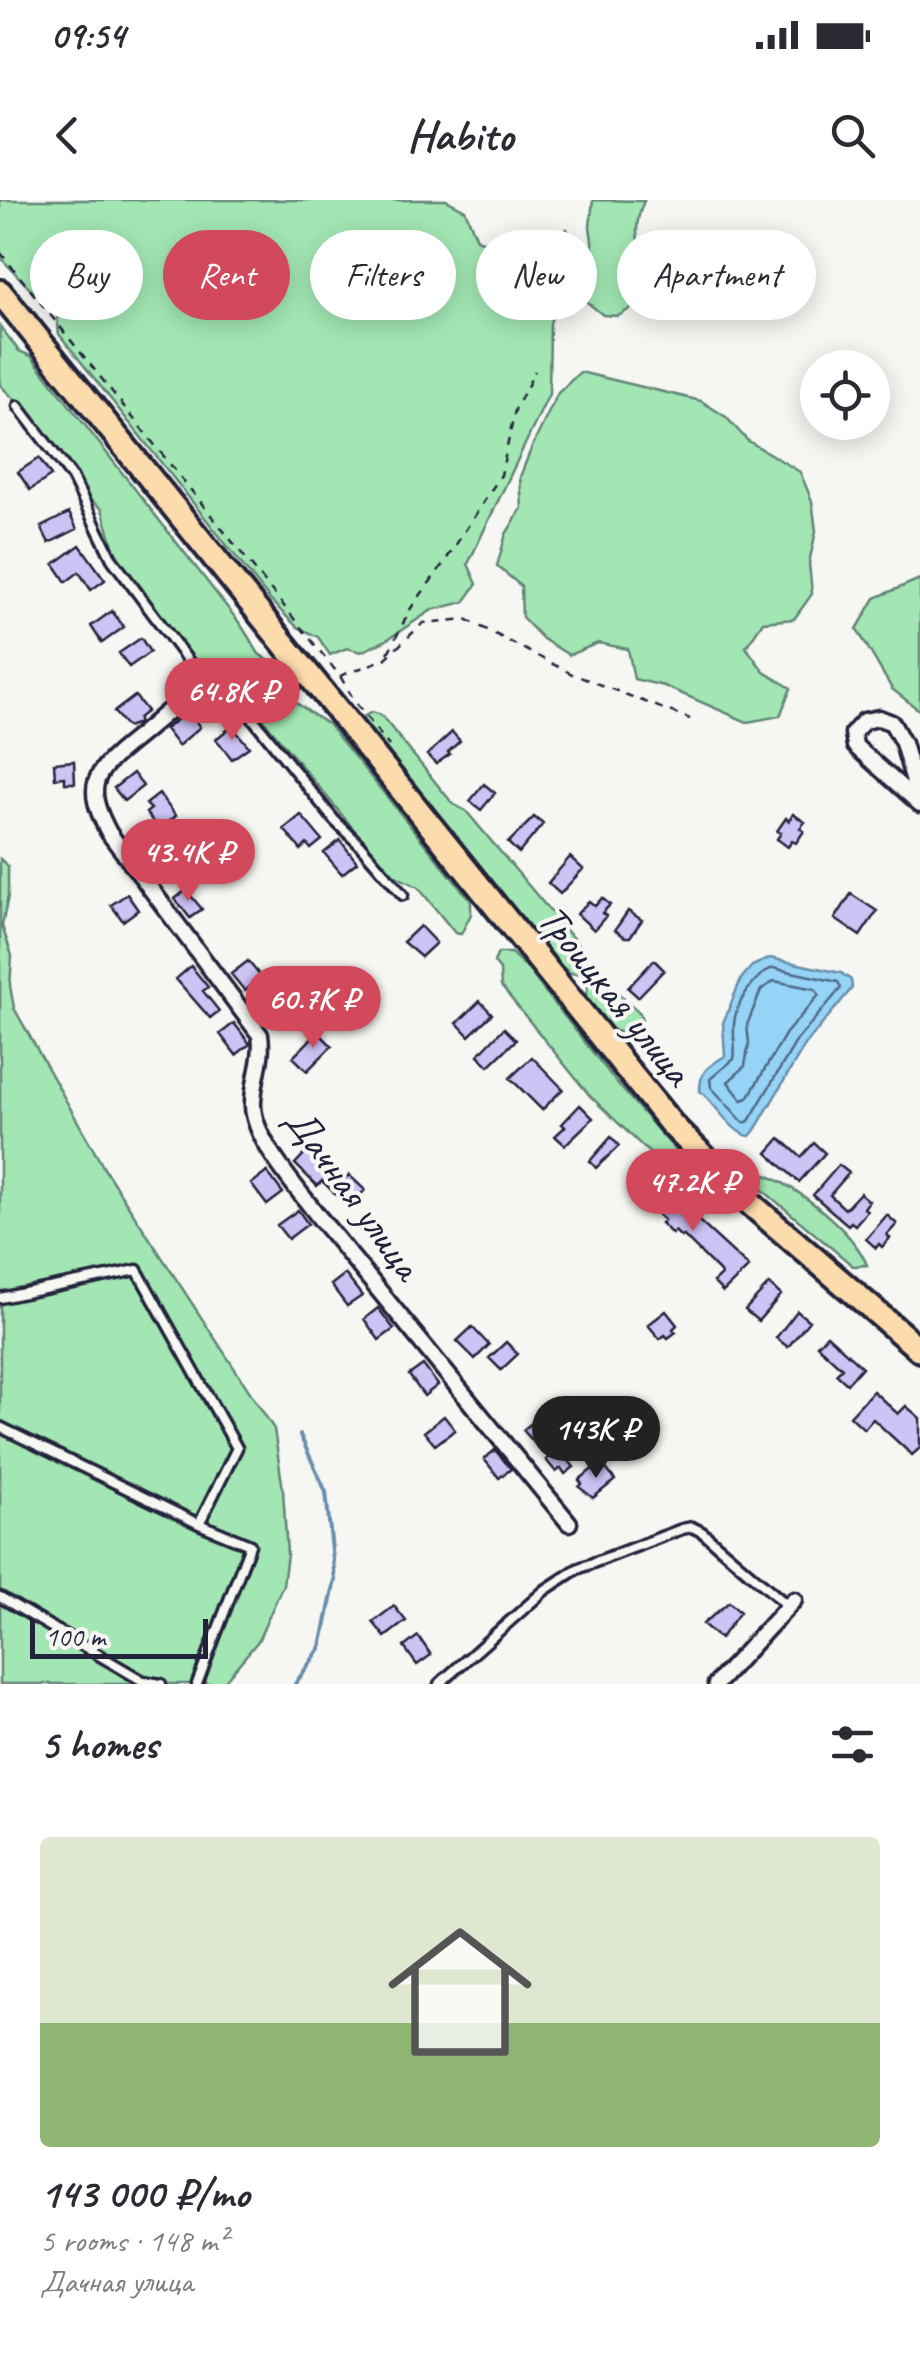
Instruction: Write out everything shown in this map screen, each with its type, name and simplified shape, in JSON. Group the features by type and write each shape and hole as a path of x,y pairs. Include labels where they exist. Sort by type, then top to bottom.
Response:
{"main road":[{"name":"Троицкая улица","path":"0,292 672,1125 752,1206 920,1350"}],"street":[{"name":"Дачная улица","path":"298,664 259,688 234,695 190,698 177,704 107,760 95,790 96,810 108,834 260,1035 261,1056 252,1112 284,1170 570,1524"},
{"path":"879,718 892,723 903,743 920,804 855,746 854,734 864,721 879,718"},
{"path":"716,1684 791,1603"}],"lane":[{"path":"18,406 72,477 112,559 216,696"},
{"path":"234,695 335,821 403,895"},
{"path":"0,1298 137,1270 237,1448 199,1524"},
{"path":"0,1427 250,1545 197,1684"},
{"path":"440,1684 545,1590 577,1568 682,1529 692,1527 702,1532 791,1603"},
{"path":"0,1598 143,1682 161,1684"}],"path":[{"path":"0,252 340,676 391,747"},
{"path":"385,659 411,608 501,475 515,410 535,370"},
{"path":"321,692 340,676 385,659 423,623 466,620 572,674 690,718"}],"green space":[{"path":"0,200 446,200 465,210 476,237 476,320 551,320 549,394 468,564 477,584 464,602 432,610 385,641 361,652 347,648 330,655 318,637 296,626 271,601 59,334 58,320 143,320 143,230 30,230 30,289 0,257"},
{"path":"593,200 644,201 637,230 617,230 617,316 597,310 597,230 591,230"},
{"path":"0,326 19,351 31,356 241,625 259,654 275,665 270,678 253,686 215,686 116,555 102,509 85,496 20,405 0,385"},
{"path":"580,372 701,401 726,417 747,440 800,472 812,501 816,531 809,563 812,594 794,619 763,622 746,647 764,672 791,688 780,716 747,722 664,686 634,679 628,649 598,643 569,655 543,639 522,617 521,586 497,566 506,534 522,508 520,477 531,449 558,393"},
{"path":"920,579 920,711 892,689 857,629 875,598"},
{"path":"277,690 328,724 471,901 471,914 461,934 455,933 418,887 390,873 252,706"},
{"path":"372,712 381,715 453,804 466,811 581,948 588,963 577,974 560,965 361,718"},
{"path":"0,859 8,866 2,926 12,956 10,986 14,1008 105,1170 274,1429 287,1554 283,1585 258,1641 222,1684 0,1684"},
{"path":"498,953 511,953 525,966 616,1082 689,1166 690,1176 702,1181 704,1194 691,1193 590,1096 501,986 500,970 494,962"},
{"path":"600,977 640,1013 642,1020 636,1027 623,1032 609,1030 592,1011 586,993 593,978"},
{"path":"766,1175 824,1212 850,1239 867,1265 853,1266 752,1181"}],"water":[{"path":"770,958 841,973 851,980 852,988 805,1045 750,1136 731,1125 700,1091 700,1084 706,1070 725,1056 723,1023 741,979 752,966"}],"building":[{"path":"39,458 51,476 30,490 18,472"},
{"path":"69,513 77,529 49,543 41,527"},
{"path":"80,545 105,580 91,590 79,572 66,582 54,564"},
{"path":"112,611 124,627 102,643 91,626"},
{"path":"141,638 150,652 129,667 119,653"},
{"path":"135,696 147,711 138,723 127,727 114,712"},
{"path":"188,711 200,727 178,746 165,729"},
{"path":"232,726 249,747 232,759 216,739"},
{"path":"452,732 460,741 436,764 427,755"},
{"path":"74,761 75,783 65,783 65,777 55,778 54,763"},
{"path":"133,773 143,786 124,801 114,788"},
{"path":"484,784 495,793 481,810 470,801"},
{"path":"159,794 176,816 159,829 146,813 151,809 146,804"},
{"path":"793,814 805,822 800,828 804,831 788,847 777,839 781,833 777,831"},
{"path":"301,815 322,840 311,849 307,844 301,850 284,829"},
{"path":"534,817 543,824 519,853 508,843"},
{"path":"196,828 208,843 195,854 183,838"},
{"path":"340,840 357,862 342,874 324,853"},
{"path":"570,857 583,869 560,894 548,883"},
{"path":"186,890 202,909 190,918 175,899"},
{"path":"127,894 138,910 123,921 111,905"},
{"path":"851,894 877,911 860,936 835,919"},
{"path":"602,898 610,905 594,930 577,914 589,901 595,906"},
{"path":"628,911 642,920 630,937 625,937 615,930"},
{"path":"420,926 436,943 421,957 403,942"},
{"path":"654,960 664,970 638,997 628,988"},
{"path":"248,961 261,977 245,991 231,974"},
{"path":"191,966 208,987 203,991 219,1011 210,1018 176,979"},
{"path":"268,995 281,1011 267,1021 252,1007"},
{"path":"480,1001 492,1014 469,1036 457,1023"},
{"path":"234,1023 250,1044 236,1055 220,1034"},
{"path":"504,1028 516,1040 489,1066 478,1055"},
{"path":"318,1032 332,1046 307,1071 293,1057"},
{"path":"532,1057 563,1089 542,1110 510,1078"},
{"path":"580,1105 593,1118 565,1145 555,1136"},
{"path":"611,1137 619,1146 596,1168 590,1161"},
{"path":"780,1138 801,1157 814,1143 825,1153 799,1182 767,1153"},
{"path":"308,1150 342,1182 349,1175 365,1190 349,1207 322,1181 317,1186 295,1164"},
{"path":"839,1165 849,1173 830,1195 845,1209 860,1193 869,1201 864,1208 867,1211 855,1225 848,1225 813,1195"},
{"path":"267,1172 283,1193 267,1205 251,1184"},
{"path":"647,1173 656,1182 650,1188 669,1207 676,1200 749,1267 723,1292 713,1282 720,1272 683,1235 675,1231 672,1234 661,1223 664,1220 630,1190"},
{"path":"298,1210 308,1224 288,1239 277,1225"},
{"path":"887,1215 897,1224 887,1235 890,1238 876,1248 866,1239"},
{"path":"345,1274 362,1296 347,1306 331,1285"},
{"path":"769,1284 781,1295 758,1321 745,1310"},
{"path":"378,1308 394,1329 379,1340 364,1319"},
{"path":"666,1311 677,1325 673,1329 676,1332 660,1339 648,1325"},
{"path":"797,1311 809,1321 788,1347 776,1338"},
{"path":"472,1327 489,1345 475,1359 457,1341"},
{"path":"827,1335 862,1367 847,1384 836,1374 842,1368 817,1345"},
{"path":"506,1342 518,1354 501,1370 489,1358"},
{"path":"423,1365 438,1385 424,1396 409,1375"},
{"path":"873,1391 898,1414 906,1406 920,1418 920,1448 912,1455 873,1419 864,1429 850,1416"},
{"path":"444,1416 455,1430 435,1445 424,1432"},
{"path":"534,1421 538,1427 543,1423 550,1432 536,1445 523,1430"},
{"path":"563,1445 574,1458 569,1461 574,1467 565,1474 561,1468 556,1472 546,1460"},
{"path":"495,1450 511,1469 499,1478 484,1459"},
{"path":"601,1462 615,1480 593,1498 579,1487 579,1480"},
{"path":"729,1602 740,1612 720,1639 703,1624"},
{"path":"394,1606 406,1621 385,1637 373,1622"},
{"path":"418,1636 431,1655 417,1665 404,1647"}],"waterway":[{"path":"295,1684 321,1647 335,1580 326,1492 300,1435"}]}
